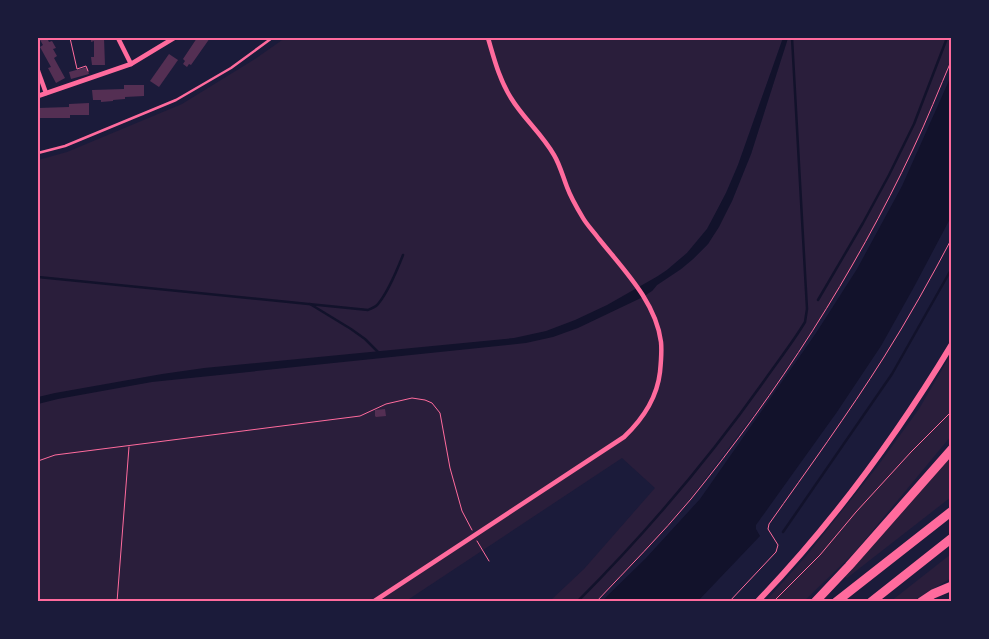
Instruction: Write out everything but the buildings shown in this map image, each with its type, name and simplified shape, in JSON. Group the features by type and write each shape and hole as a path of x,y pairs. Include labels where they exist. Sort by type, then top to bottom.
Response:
{"highway":[{"path":"815,602 952,449"},
{"path":"836,602 952,511"},
{"path":"871,602 952,538"},
{"path":"921,602 933,594 952,586"}],"main road":[{"path":"757,602 808,545 876,460 905,419 952,344"}],"street":[{"path":"118,38 131,64"},
{"path":"38,96 131,64 174,38"},
{"path":"373,602 624,437 642,418 658,386 662,352 657,324 651,308 635,284 584,220 567,188 554,155 511,99 502,83 488,38"},
{"path":"38,71 46,93"}],"lane":[{"path":"38,153 65,146 176,100 231,68 272,38"}],"path":[{"path":"70,38 77,69 86,66 90,78"},
{"path":"596,602 650,546 696,492 766,400 827,308 852,267 891,194 914,148 952,59"},
{"path":"728,602 776,552 778,545 768,529 769,524 846,416 885,356 952,238"},
{"path":"38,462 55,455 360,416 386,404 412,398 424,400 432,403 440,413 452,477 462,511 489,561"},
{"path":"773,602 820,555 911,452 952,411"},
{"path":"116,602 129,446"}],"shaded area":[{"path":"285,38 783,38 738,165 715,215 707,229 687,253 658,276 652,291 657,285 693,259 708,244 732,201 751,154 788,38 951,38 951,59 914,148 852,267 827,308 765,400 690,499 650,546 596,601 550,601 584,569 655,488 622,458 406,601 38,601 38,160 67,152 182,104"},
{"path":"783,38 788,38 751,154 719,227 708,244 693,259 643,297 578,328 553,337 526,343 152,382 38,404 38,397 55,393 204,368 514,338 546,331 607,305 667,270 687,253 707,229 738,165"},
{"path":"951,76 951,217 881,346 837,412 756,525 760,536 698,601 602,601 646,558 700,499 816,333 857,269 902,186"},
{"path":"951,354 951,436 854,553 804,601 765,602 807,555 877,467 919,409"},
{"path":"951,454 951,497 847,578 845,577"},
{"path":"951,554 951,578 914,601 890,602"}],"waterway":[{"path":"577,602 652,523 721,439 805,322 807,309 792,38"},
{"path":"818,300 889,175 914,124 947,38"},
{"path":"38,277 368,310 377,305 386,293 403,255"},
{"path":"783,532 892,374 952,268"},
{"path":"310,304 351,329 365,339 379,353"}]}
